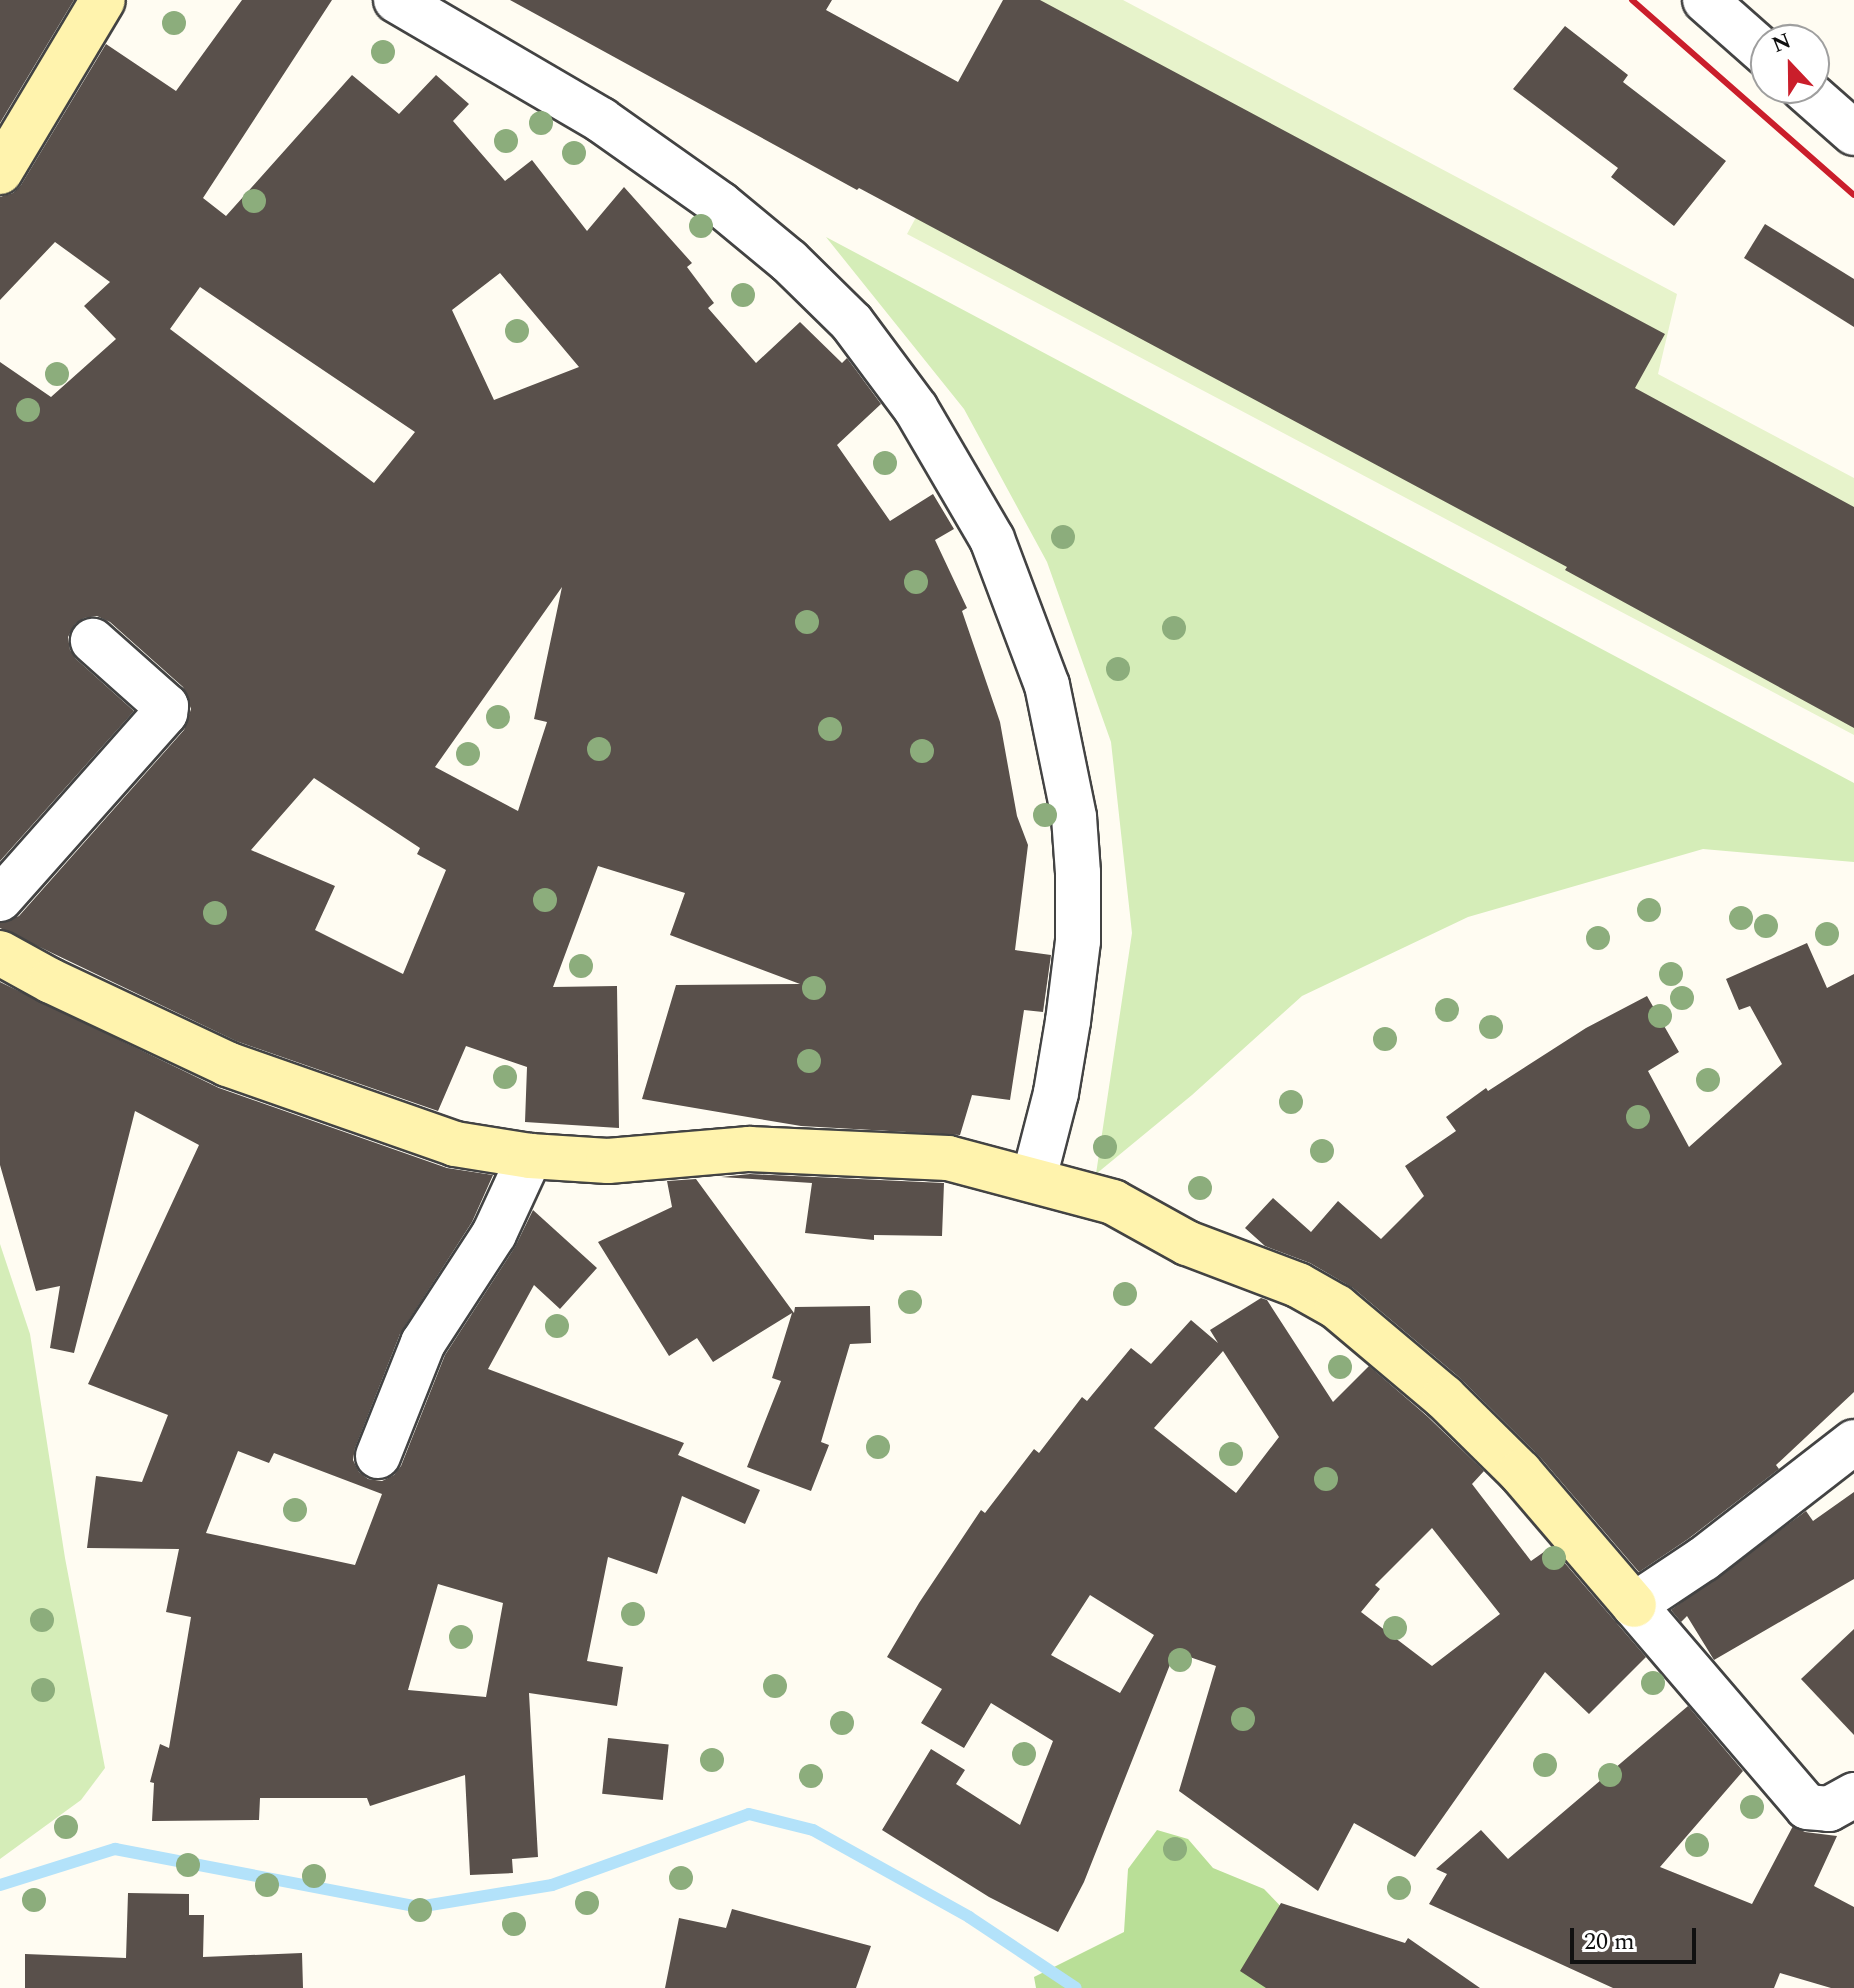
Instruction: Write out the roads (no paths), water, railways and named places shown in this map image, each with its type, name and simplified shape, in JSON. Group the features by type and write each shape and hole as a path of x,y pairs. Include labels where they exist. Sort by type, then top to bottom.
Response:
{"street":[{"path":"0,172 103,0"},
{"path":"396,0 601,120 720,204 789,261 852,323 916,409 992,539 1047,685 1074,817 1078,873 1078,941 1068,1021 1056,1093 1034,1178"},
{"path":"1705,0 1750,40"},
{"path":"1821,104 1854,133"},
{"path":"0,899 165,713 166,706 93,641"},
{"path":"0,953 51,981 227,1064 455,1144 530,1156 608,1161 749,1149 851,1151 948,1158 1034,1178 1113,1202 1187,1243 1298,1285 1337,1307 1444,1397 1520,1472 1807,1807 1829,1809 1854,1795"},
{"path":"378,1456 423,1343 494,1234 530,1156"},
{"path":"1634,1605 1703,1559 1854,1442"}],"waterway":[{"path":"0,1885 115,1849 418,1907 552,1885 749,1814 813,1830 969,1917 1076,1988"}],"railway":[{"path":"1632,0 1854,195"}]}
